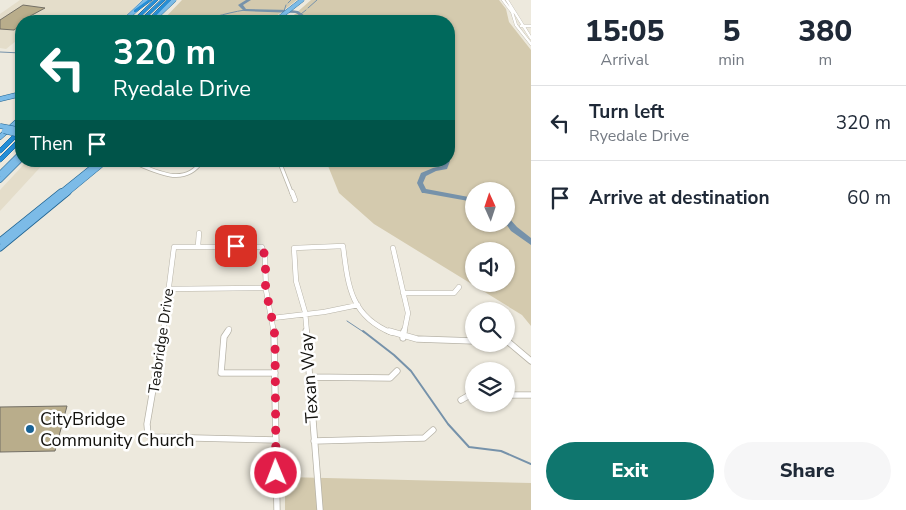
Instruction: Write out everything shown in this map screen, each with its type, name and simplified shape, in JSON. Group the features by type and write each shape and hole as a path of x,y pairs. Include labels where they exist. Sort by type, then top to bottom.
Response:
{"highway":[{"path":"135,11 148,0"},
{"path":"140,15 156,0"},
{"path":"147,15 163,0"},
{"path":"156,15 169,0"},
{"path":"0,151 15,136"},
{"path":"0,160 15,145"}],"main road":[{"path":"158,15 174,0"},
{"path":"287,15 302,0"},
{"path":"299,4 308,0"},
{"path":"131,15 135,11"},
{"path":"0,98 15,94"},
{"path":"0,137 15,123"},
{"path":"0,126 15,129"},
{"path":"0,131 15,134"},
{"path":"0,174 15,159"},
{"path":"0,180 15,165"},
{"path":"73,186 94,167"},
{"path":"0,248 98,167"},
{"path":"0,241 33,219"}],"street":[{"path":"503,0 512,12 517,26 531,44"},
{"path":"508,0 517,12 521,26 531,38"},
{"path":"517,26 531,26"},
{"path":"147,167 171,176 193,171 197,167"},
{"path":"281,167 295,200"},
{"path":"198,234 198,246 262,247 265,255 266,288 273,318 277,510"},
{"name":"Teabridge Drive","path":"198,246 174,247 164,334 148,424 148,435 154,437 276,440"},
{"name":"Texan Way","path":"320,510 305,315 296,282 294,248 343,246 348,285 358,305"},
{"path":"393,248 408,314 403,338"},
{"path":"403,293 454,293 458,287"},
{"path":"168,289 266,288"},
{"path":"273,318 305,315 358,305 366,315 383,329 403,338 423,342 465,341"},
{"path":"229,329 224,337 221,373 275,373"},
{"path":"515,348 531,361"},
{"path":"309,377 390,378 397,370"},
{"path":"515,395 531,394"},
{"path":"461,400 465,398"},
{"path":"314,441 424,438 433,430"}],"shaded area":[{"path":"20,0 141,0 127,15 15,15 15,42 6,49 0,48 0,14"},
{"path":"182,0 297,0 278,15 168,15"},
{"path":"311,0 499,0 506,9 509,22 531,50 531,326 522,315 515,311 515,302 501,302 485,292 515,292 515,242 465,242 465,280 374,224 339,193 328,167 455,167 455,15 294,15"},
{"path":"21,167 40,167 0,211 0,190"},
{"path":"285,477 531,483 531,510 285,510"}],"building":[{"path":"23,5 45,8 32,15 15,15 14,30 0,29 0,20"},
{"name":"CityBridge Community Church","path":"67,406 55,451 0,452 0,407"}],"waterway":[{"path":"249,0 240,5 245,10 291,11 302,15"},
{"path":"288,3 291,0"},
{"path":"308,8 317,0"},
{"path":"284,11 286,5"},
{"path":"222,15 245,10"},
{"path":"301,14 306,10"},
{"path":"0,52 15,53"},
{"path":"445,167 435,169 423,175 420,183 424,191 465,198"},
{"path":"515,230 531,242"},
{"path":"347,321 365,333"},
{"path":"363,331 411,371 448,424 469,447 501,451 531,464"}],"place":[{"name":"CityBridge Community Church","path":"30,429"}],"route":[{"path":"236,246 262,247 265,255 266,288 275,337 276,473"}]}
